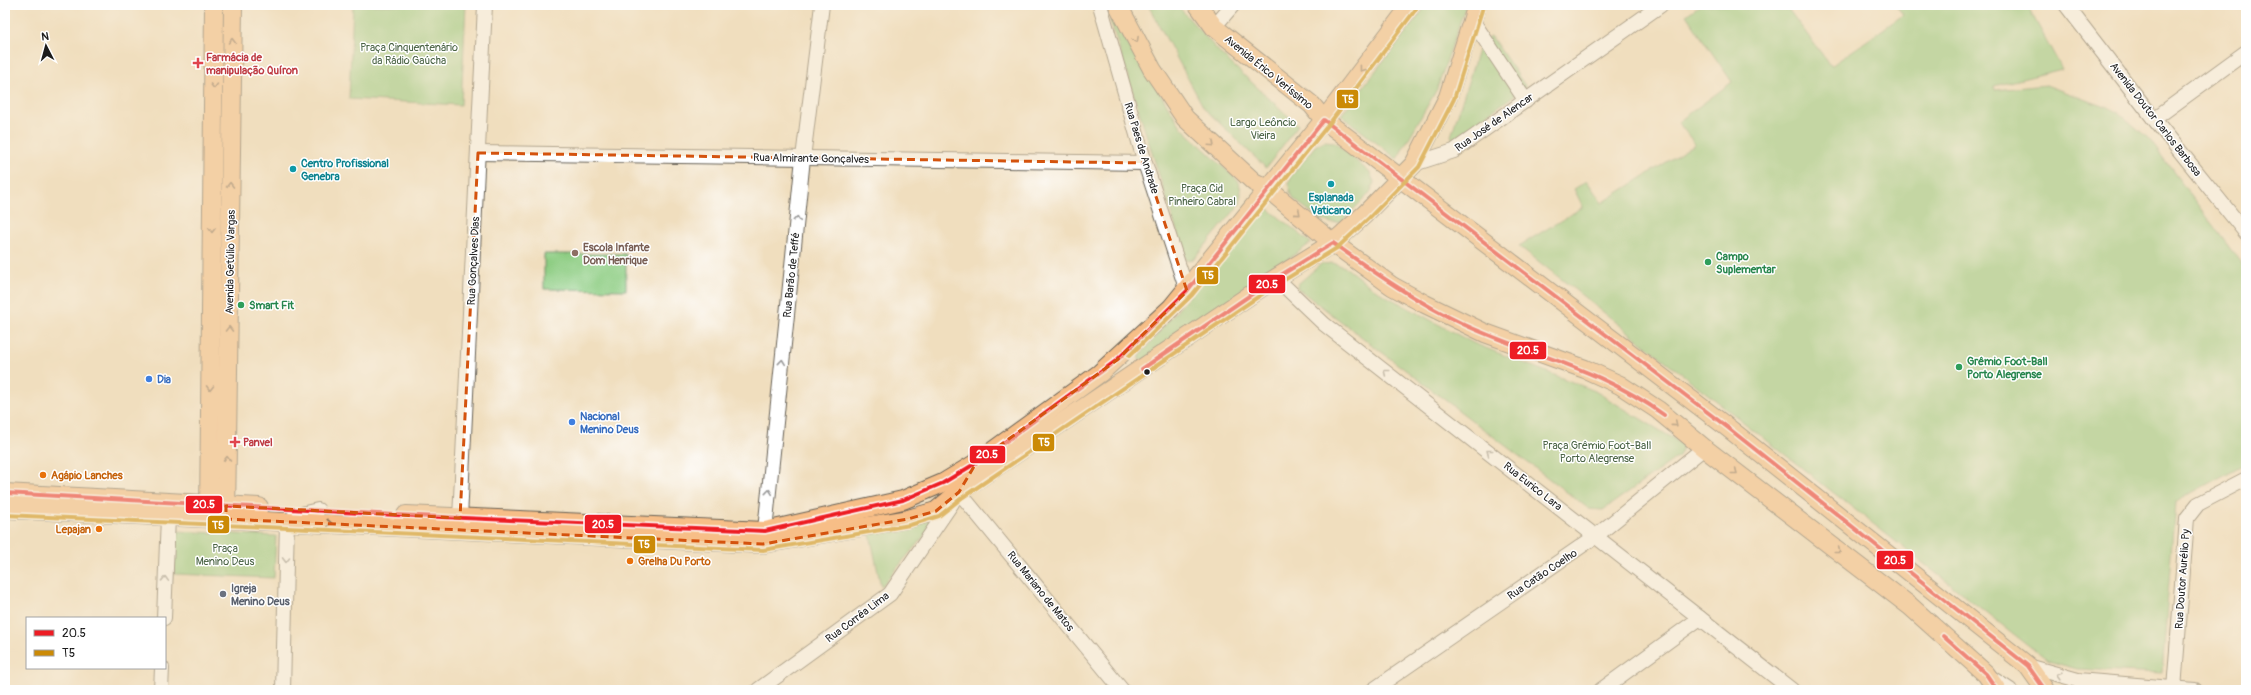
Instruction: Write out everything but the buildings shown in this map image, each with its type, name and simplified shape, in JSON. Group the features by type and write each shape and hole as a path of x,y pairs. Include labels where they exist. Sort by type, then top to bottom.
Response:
{"main road":[{"name":"Avenida Getúlio Vargas","path":"214,5 217,512"},
{"name":"Avenida Getúlio Vargas","path":"217,512 233,5"},
{"path":"1118,5 1152,69 1185,118 1254,182 1268,189 1333,243 1392,286 1485,333 1585,369 1620,385 1658,410 1704,448 1910,606 1986,674 1997,690"},
{"name":"Avenida Érico Veríssimo","path":"1198,5 1214,27 1312,105 1324,120 1727,427 2028,666 2045,690"},
{"path":"5,509 168,517 217,512 318,510 643,527 764,537 903,500 943,483 976,463 1117,360 1187,290 1324,120 1411,5"},
{"path":"5,493 217,512 287,521 599,538 764,537 908,519 936,511 959,492 1333,243 1401,179 1414,164 1448,97 1474,12"},
{"path":"431,529 460,518"},
{"path":"460,518 485,532"},
{"path":"599,538 643,527"}],"street":[{"name":"Rua Gonçalves Dias","path":"460,518 485,5"},
{"name":"Rua Barão de Teffé","path":"764,537 803,158 822,5"},
{"name":"Rua Paes de Andrade","path":"1100,5 1145,163 1187,290"},
{"path":"1214,27 1233,5"},
{"name":"Rua José de Alencar","path":"1414,164 1454,151 1660,5"},
{"name":"Avenida Doutor Carlos Barbosa","path":"2066,5 2154,119 2246,233"},
{"path":"1474,12 1526,101"},
{"path":"2154,119 2246,52"},
{"name":"Rua Almirante Gonçalves","path":"478,154 1145,163"},
{"name":"Rua Eurico Lara","path":"1277,279 1324,324 1792,690"},
{"name":"Rua Catão Coelho","path":"1373,690 1596,536 1704,448"},
{"name":"Rua Corrêa Lima","path":"758,690 890,594 959,492 976,463"},
{"name":"Rua Doutor Aurélio Py","path":"2174,688 2187,518 2198,504 2246,479"},
{"name":"Rua Mariano de Matos","path":"959,492 1122,690"},
{"path":"283,690 287,521 301,514 318,510"},
{"path":"164,617 168,517"},
{"path":"1604,689 1700,618"},
{"path":"2028,666 2078,680 2195,690"},
{"path":"161,690 162,669"},
{"path":"1986,674 2010,690"}],"highlighted area":[{"path":"478,153 1145,163 1187,291 1117,360 976,463 959,492 936,511 908,519 763,544 226,519 226,506 460,518"}],"green space":[{"name":"Praça Cinquentenário da Rádio Gaúcha","path":"353,5 466,5 461,105 349,99"},
{"name":"Largo Leôncio Vieira","path":"1148,5 1177,5 1222,55 1298,125 1266,168 1204,108"},
{"path":"1427,5 1466,5 1437,89 1397,159 1341,115"},
{"name":"Grêmio Foot-Ball Porto Alegrense","path":"1700,5 1785,5 1831,66 1903,15 1896,5 2027,5 2062,69 1994,86 1995,90 2046,85 2118,112 2149,139 2246,270 2246,463 2175,502 2162,673 2077,669 2048,661 1519,246 1583,207 1574,189 1587,181 1602,203 1695,144 1678,122 1732,82 1686,15"},
{"name":"Praça Cid Pinheiro Cabral","path":"1110,20 1113,20 1182,128 1239,182 1241,192 1240,204 1194,259 1186,260"},
{"path":"1491,36 1526,87 1453,139 1451,136 1481,41"},
{"path":"1325,141 1335,142 1370,173 1374,182 1371,192 1341,222 1331,223 1320,219 1295,200 1290,193 1289,184 1291,176 1315,146"},
{"path":"1265,206 1311,243 1145,360 1139,360 1139,356"},
{"path":"544,254 626,254 626,290 544,289"},
{"name":"Praça Grêmio Foot-Ball Porto Alegrense","path":"1333,263 1345,267 1375,290 1473,343 1595,391 1682,444 1682,450 1679,456 1603,510 1589,509 1297,288 1298,284 1321,264"},
{"path":"940,517 881,587 870,534"},
{"name":"Praça Menino Deus","path":"176,531 276,536 274,578 174,574"}],"transit line":[{"name":"T5","path":"5,515 763,550 910,525 939,516 963,497 1271,288 1337,248 1419,167 1454,99 1483,7"},
{"name":"T5","path":"1129,356 1192,295 1329,124 1416,9"},
{"name":"20.5","path":"5,493 396,515 765,531 903,500 943,483 976,463 1117,360 1187,291 1324,120 1727,427 2028,666 2045,690"},
{"name":"20.5","path":"1142,369 1268,283 1333,243 1397,287 1430,307 1465,325 1491,336 1591,374 1640,399 1664,415"},
{"name":"20.5","path":"1943,636 1986,674 1997,690"}],"place":[{"name":"Farmácia de manipulação Quíron","path":"198,63"},
{"name":"Centro Profissional Genebra","path":"293,169"},
{"name":"Esplanada Vaticano","path":"1331,184"},
{"name":"Escola Infante Dom Henrique","path":"575,253"},
{"name":"Campo Suplementar","path":"1708,262"},
{"name":"Smart Fit","path":"241,305"},
{"name":"Grêmio Foot-Ball Porto Alegrense","path":"1959,367"},
{"name":"Dia","path":"149,379"},
{"name":"Nacional Menino Deus","path":"572,422"},
{"name":"Panvel","path":"235,442"},
{"name":"Agápio Lanches","path":"43,475"},
{"name":"Lepajan","path":"99,529"},
{"name":"Grelha Du Porto","path":"630,561"},
{"name":"Igreja Menino Deus","path":"223,594"}]}
